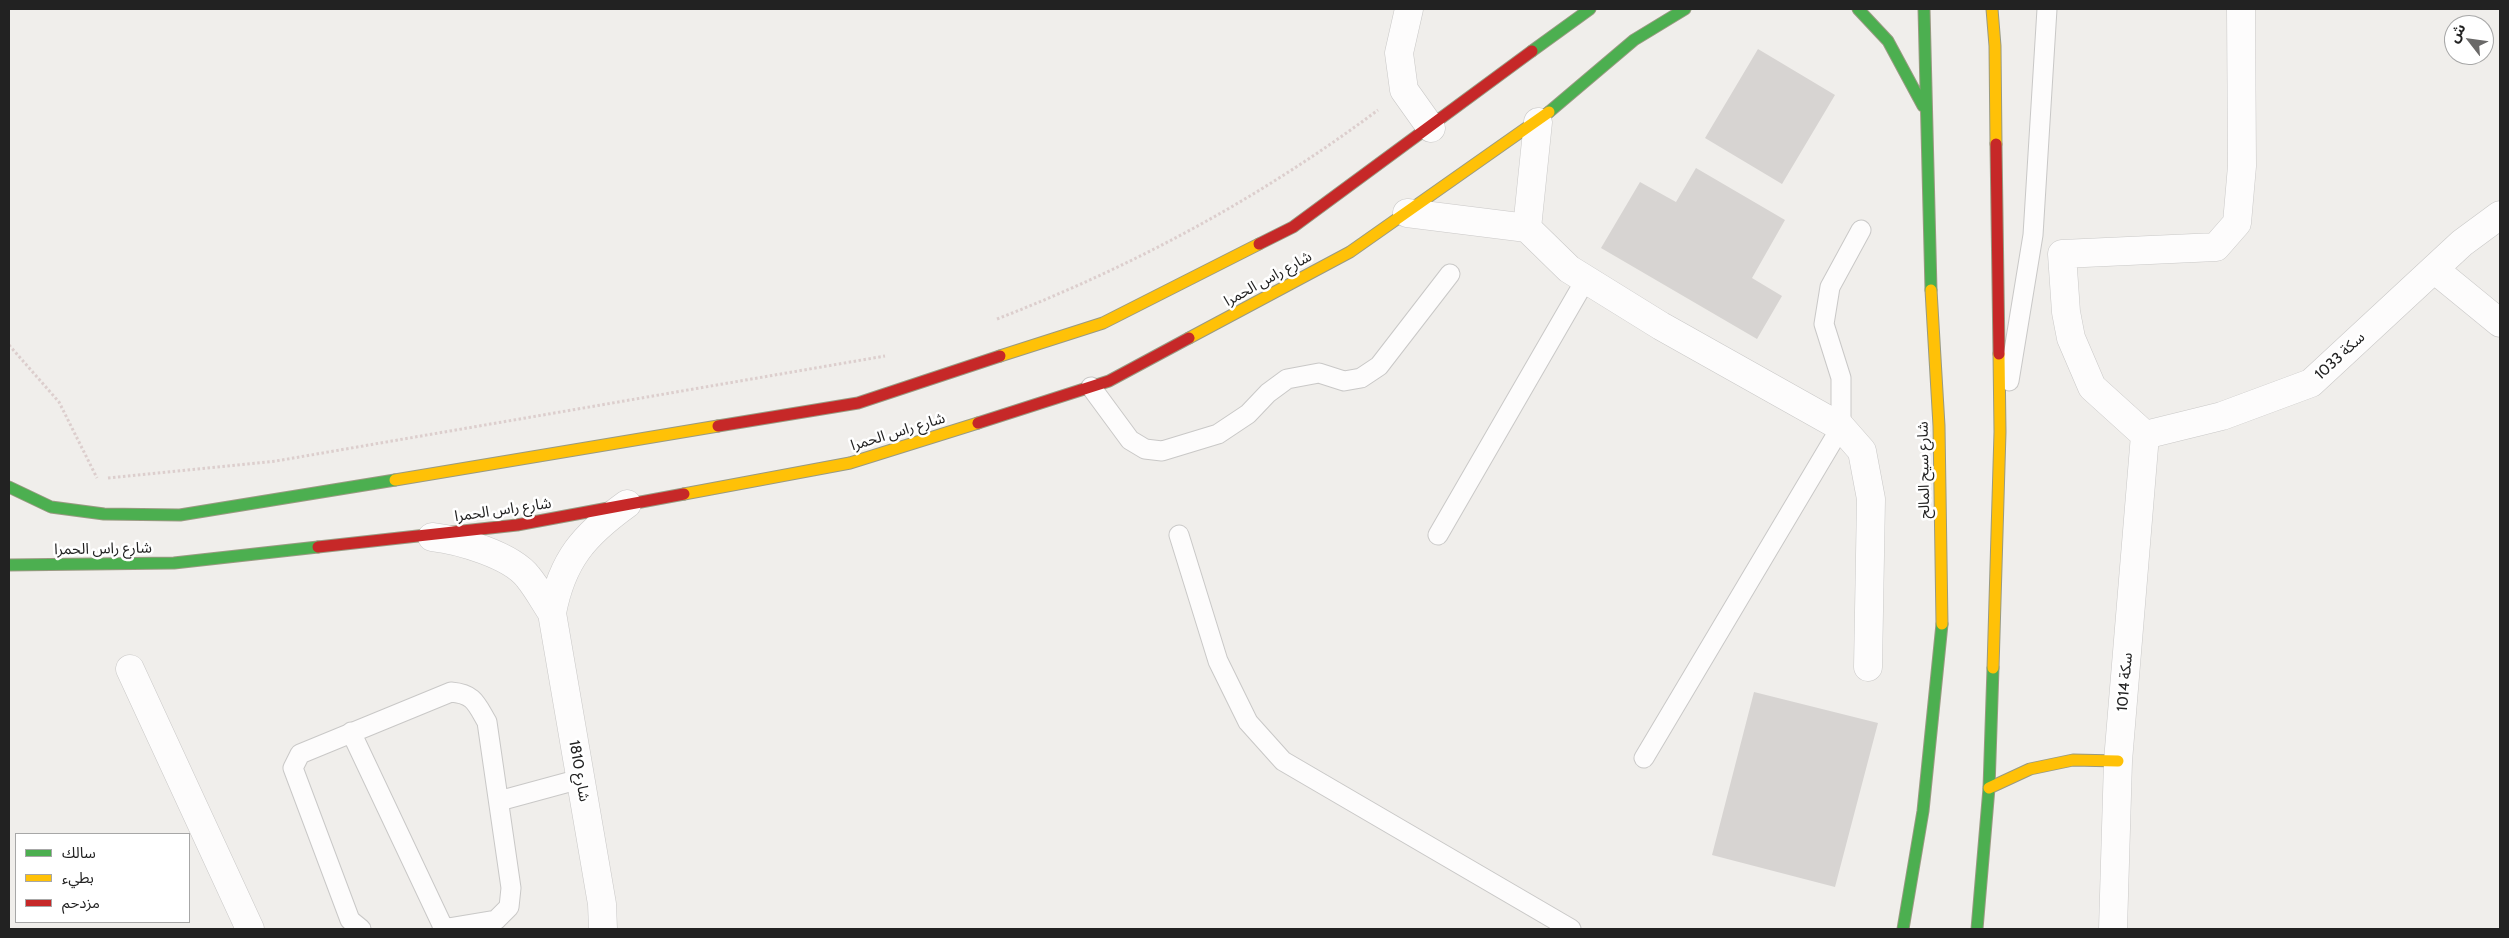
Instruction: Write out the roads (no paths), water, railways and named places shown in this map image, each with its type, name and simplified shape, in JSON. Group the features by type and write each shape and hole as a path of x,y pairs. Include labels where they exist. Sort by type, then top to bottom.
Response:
{"street":[{"path":"1409,9 1399,52 1404,90 1431,128"},
{"path":"9,487 51,507 104,514 180,515 858,403 1104,323 1293,227 1431,128 1590,9"},
{"name":"شارع راس الحمرا","path":"9,566 174,563 517,525 850,463 1091,387 1109,381 1333,261 1538,122 1634,40 1684,9"},
{"path":"1858,9 1871,19 1885,35 1926,110"},
{"name":"شارع سيح المالح","path":"1903,929 1923,811 1942,629 1939,426 1929,256 1924,9"},
{"path":"1977,929 1989,788 2000,432 1995,46 1992,9"},
{"path":"2145,435 2092,387 2071,338 2066,312 2062,254 2216,247 2237,223 2242,166 2241,9"},
{"path":"1527,228 1538,122"},
{"path":"1406,212 1527,228 1569,269 1661,326 1842,427 1862,451 1871,499 1868,667"},
{"name":"سكة 1033","path":"2145,435 2222,416 2311,383 2462,243 2500,215"},
{"path":"2434,269 2500,323"},
{"name":"سكة 1014","path":"2114,929 2118,761 2145,435"},
{"name":"شارع 1810","path":"603,929 602,904 552,613 557,586 573,554 589,536 627,504"},
{"name":"شارع 1810","path":"419,536 448,539 476,546 502,558 527,575 552,613"},
{"path":"130,670 250,929"},
{"path":"1989,788 2030,768 2073,760 2118,761"}],"lane":[{"path":"2000,432 2033,235 2047,9"},
{"path":"1644,758 1842,427 1840,378 1824,324 1830,287 1861,230"},
{"path":"1091,387 1130,440 1145,449 1162,451 1218,434 1248,414 1268,393 1287,379 1319,373 1344,381 1361,378 1379,366 1450,274"},
{"path":"1438,535 1586,279"},
{"path":"1179,535 1218,660 1248,722 1282,761 1571,929"},
{"path":"351,732 443,929 496,920 509,907 511,888 487,722 474,700 463,693 451,692 351,732 300,754 293,768 350,920 361,929"},
{"path":"499,801 580,779"}]}
